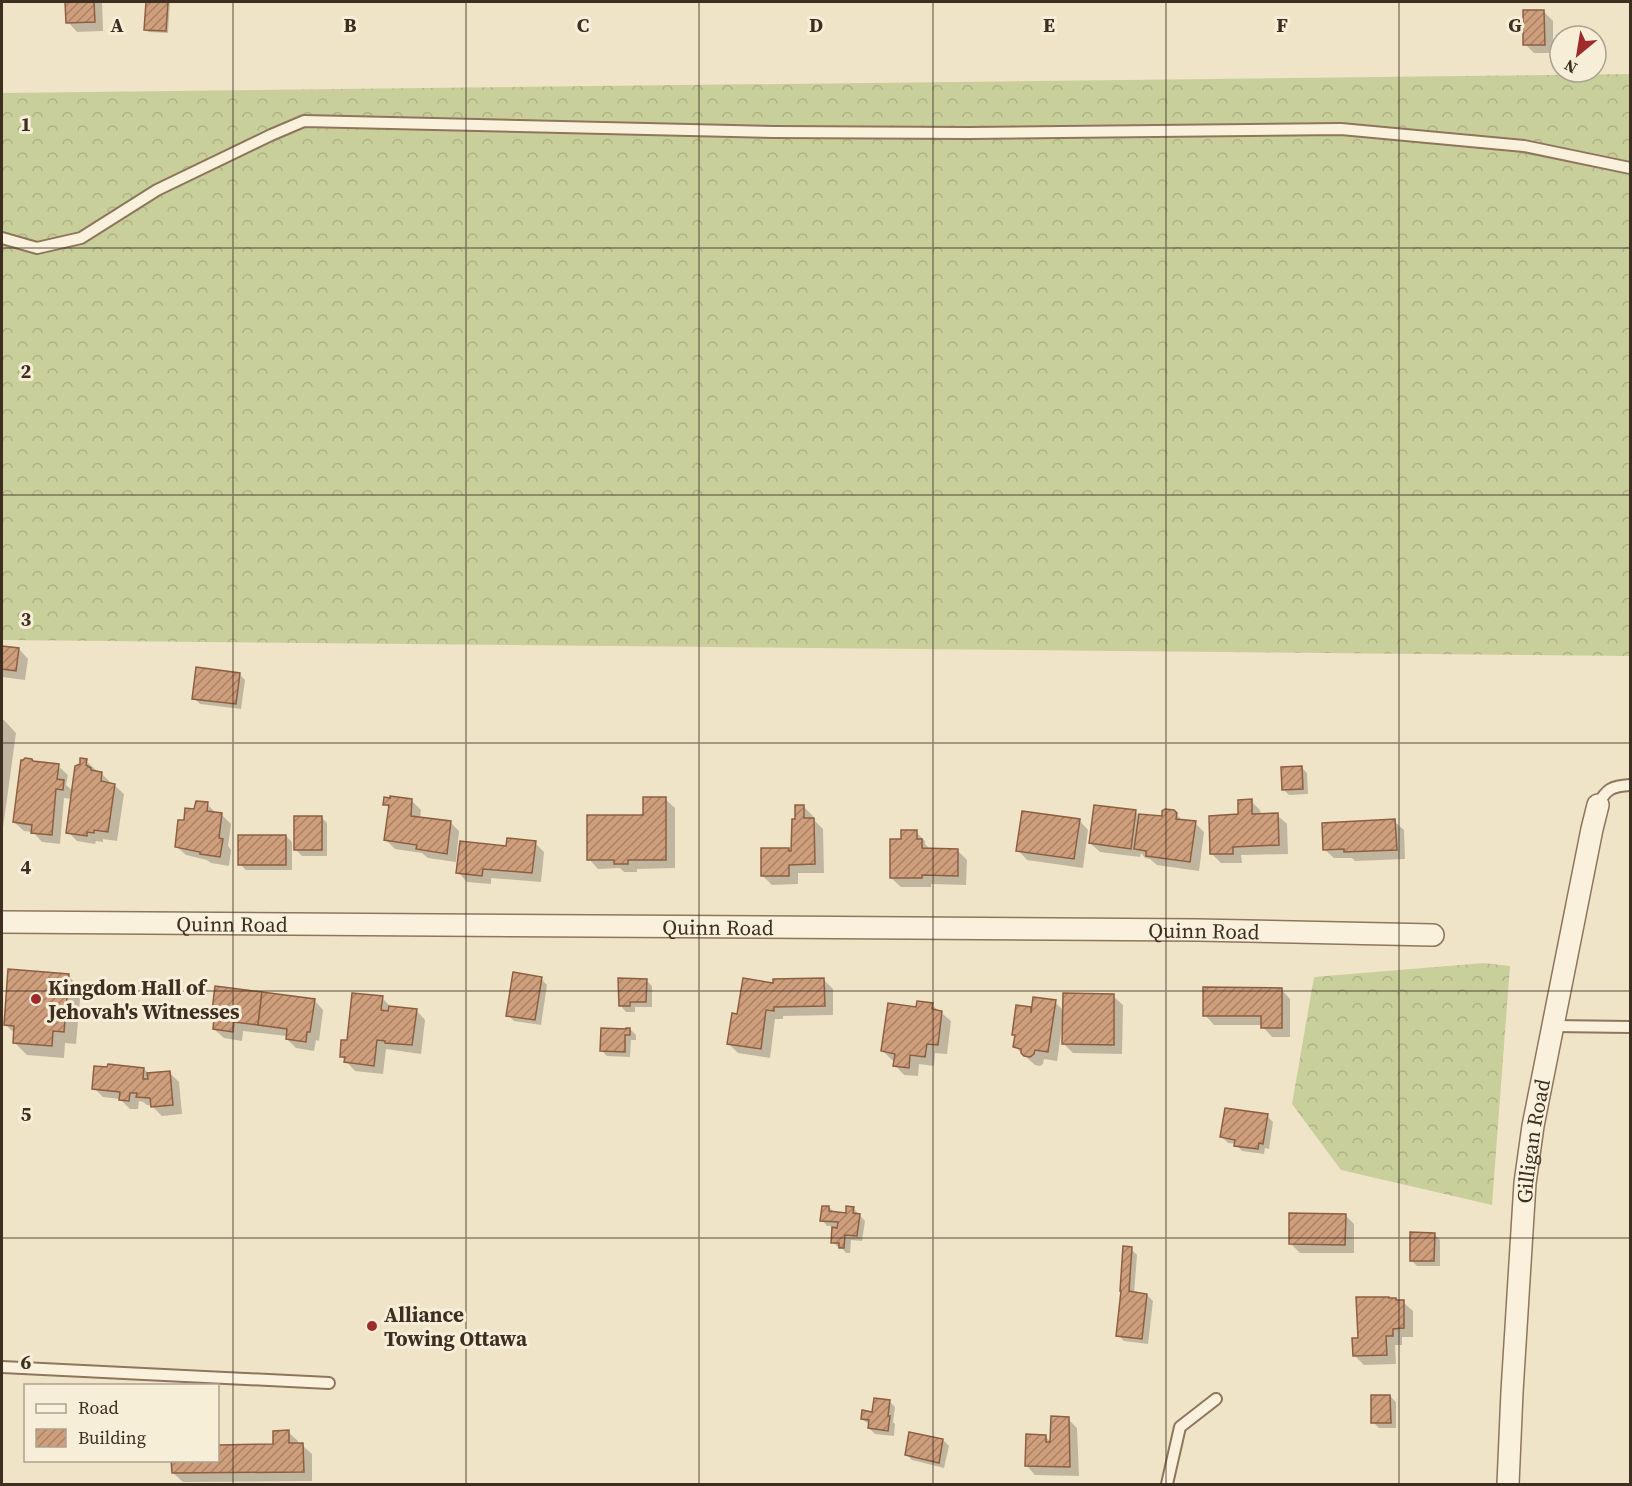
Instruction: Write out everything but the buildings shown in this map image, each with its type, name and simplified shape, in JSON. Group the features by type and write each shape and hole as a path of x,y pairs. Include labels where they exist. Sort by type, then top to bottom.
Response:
{"street":[{"name":"Gilligan Road","path":"1508,1485 1525,1183 1533,1126 1598,805"},
{"name":"Quinn Road","path":"2,922 1186,930 1433,934"}],"lane":[{"path":"2,238 37,248 81,238 157,190 304,121 786,132 981,133 1341,129 1524,146 1630,168"},
{"path":"1598,805 1604,794 1619,786 1630,785"},
{"path":"1554,1026 1630,1027"},
{"path":"2,1367 329,1383"},
{"path":"1167,1485 1180,1426 1216,1399"}],"green space":[{"path":"1608,74 1630,74 1630,656 2,640 2,93 1548,75 1548,84 1608,84"},
{"path":"1484,963 1510,966 1492,1205 1341,1170 1292,1104 1314,977"}],"place":[{"name":"Kingdom Hall of Jehovah's Witnesses","path":"36,999"},
{"name":"Alliance Towing Ottawa","path":"372,1326"}]}
